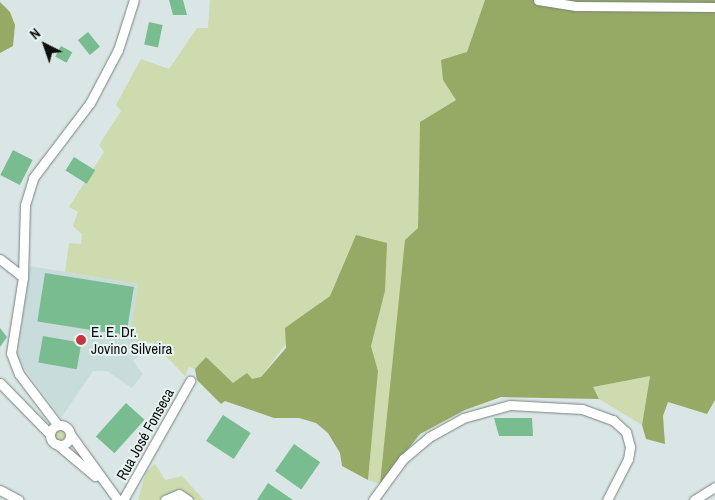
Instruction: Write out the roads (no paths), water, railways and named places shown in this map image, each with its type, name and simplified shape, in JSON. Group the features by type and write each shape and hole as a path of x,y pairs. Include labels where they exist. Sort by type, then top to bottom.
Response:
{"street":[{"path":"118,500 70,434 57,424 19,374 11,353 23,277 23,217 33,178 90,103 118,50 134,0"},
{"path":"538,0 576,6 715,7"},
{"path":"0,259 23,277"},
{"name":"Rua José Fonseca","path":"123,500 190,381"},
{"path":"0,384 49,433 57,444 108,488"},
{"path":"374,500 415,447 463,418 510,405 582,409 613,420 626,432 630,446 628,459 606,500"},
{"path":"49,433 57,424"},
{"path":"57,444 68,442 70,434"},
{"path":"694,500 715,487"},
{"path":"0,490 19,500"},
{"path":"165,500 178,494 188,500"}],"place":[{"name":"E. E. Dr. Jovino Silveira","path":"81,340"}]}
